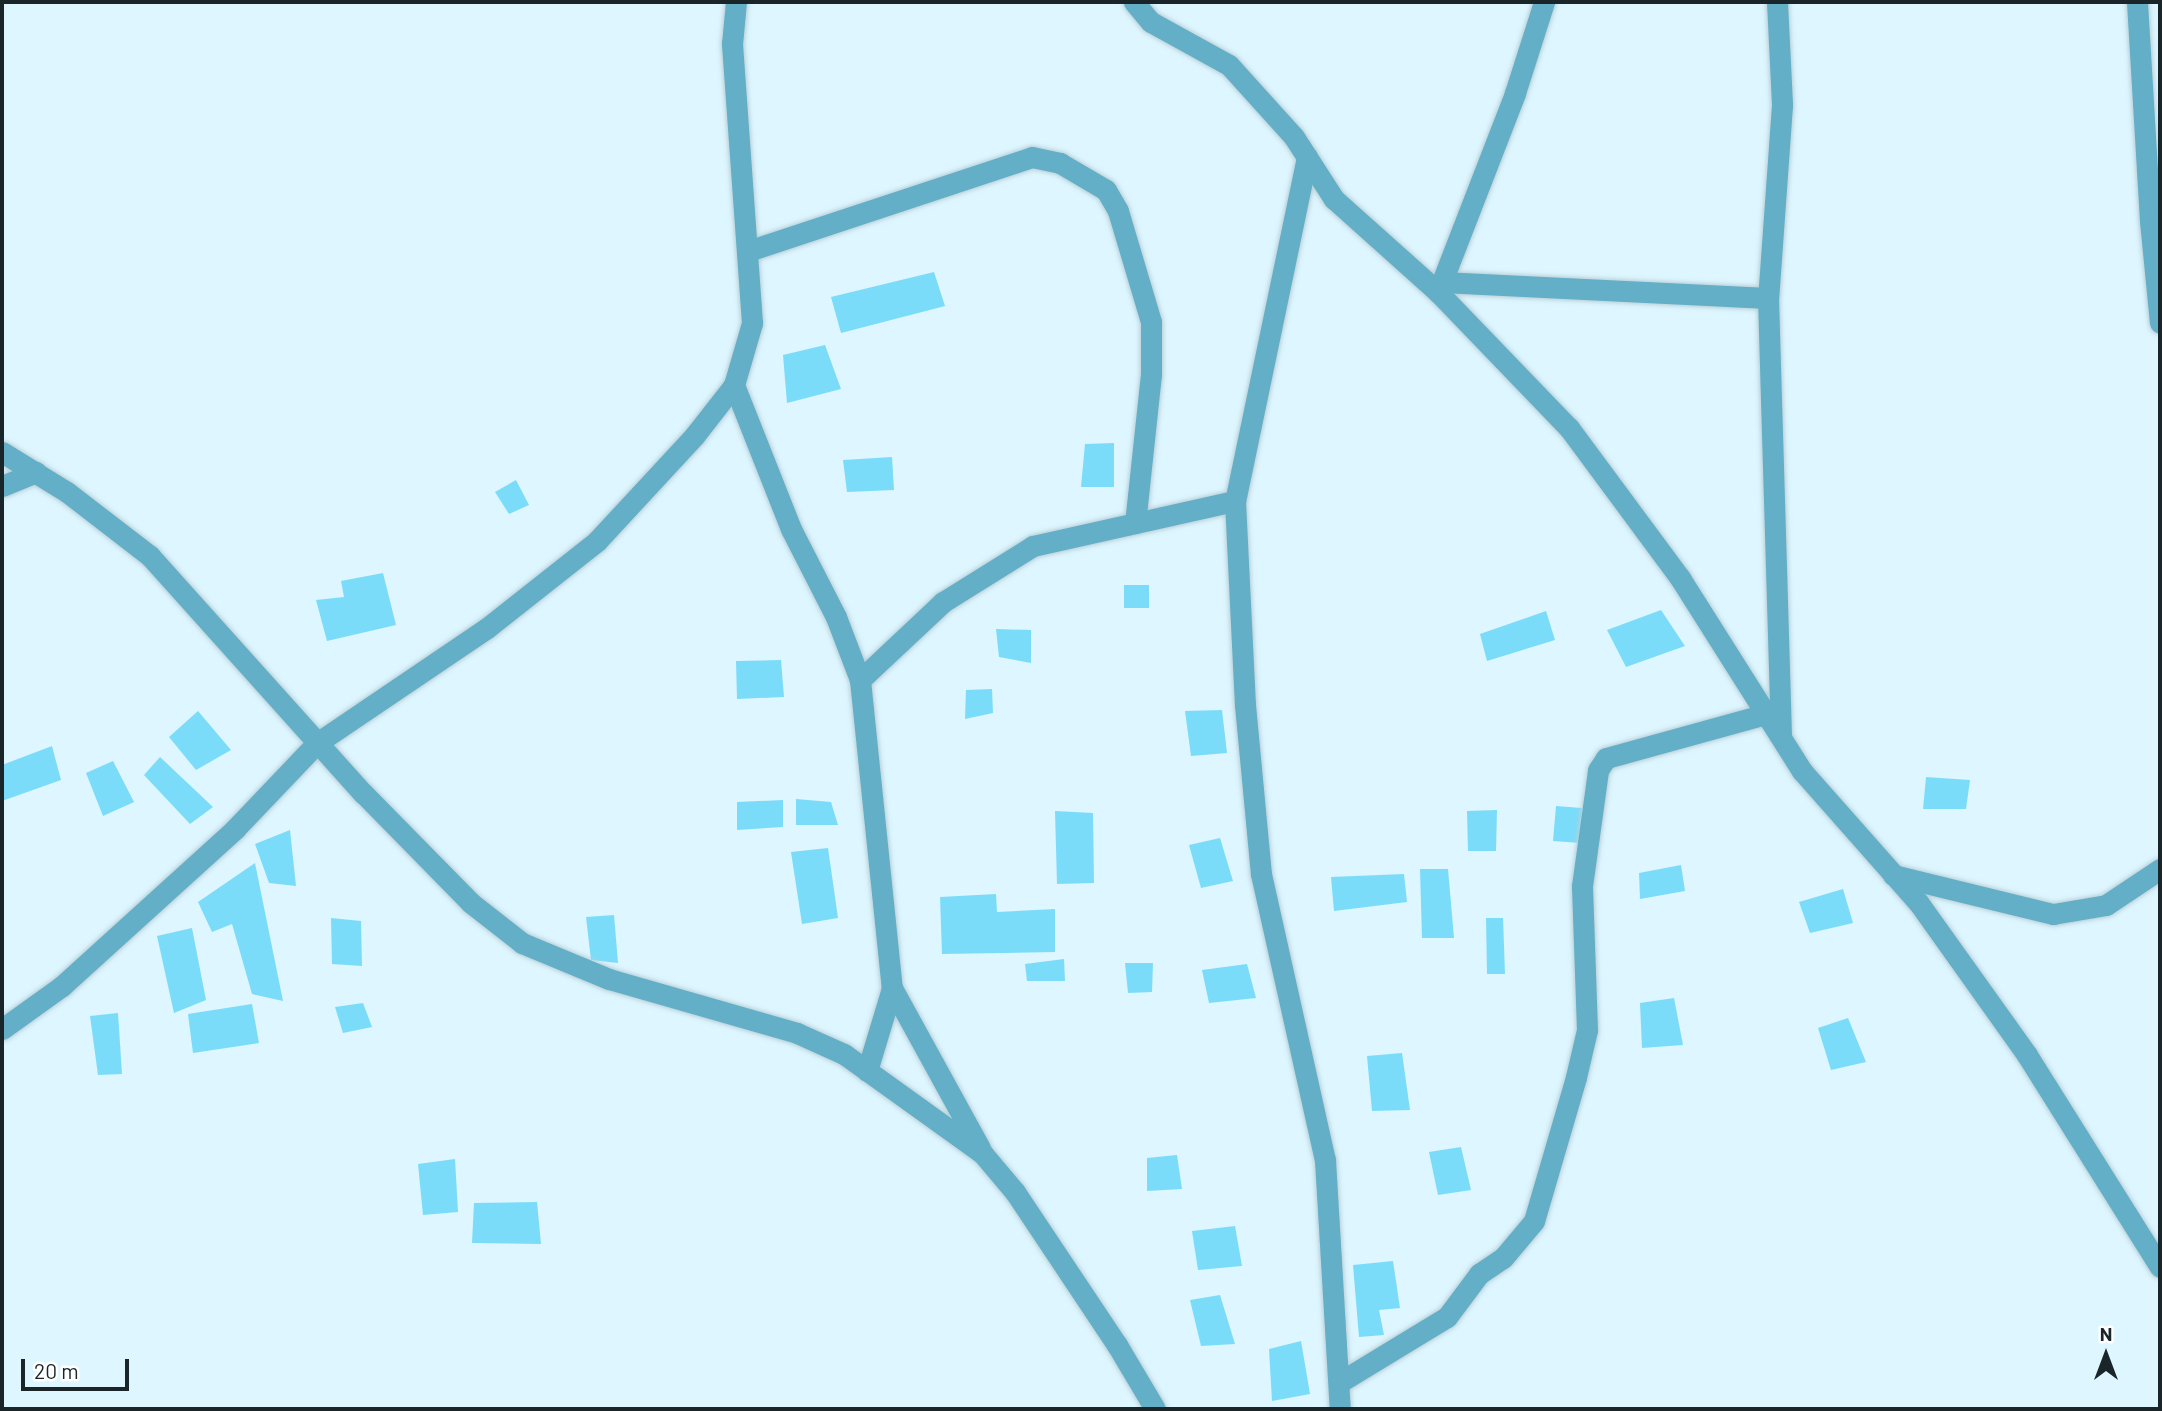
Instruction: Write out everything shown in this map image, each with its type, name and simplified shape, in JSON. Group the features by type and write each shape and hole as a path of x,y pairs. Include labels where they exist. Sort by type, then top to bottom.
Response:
{"street":[{"path":"2,1029 62,986 235,829 317,743 487,628 597,541 695,435 734,384 752,323 732,44 736,2"},
{"path":"1134,2 1151,22 1229,65 1294,137 1334,199 1440,287 1569,428 1680,578 1802,771 1918,902 2026,1055 2160,1268"},
{"path":"1440,287 1515,93 1544,2"},
{"path":"1777,2 1782,105 1768,298 1781,737"},
{"path":"2137,2 2150,221 2160,323"},
{"path":"747,251 1032,157 1060,163 1106,190 1118,211 1151,322 1151,374 1135,523"},
{"path":"1307,157 1235,501 1245,705 1261,874 1325,1160 1340,1409"},
{"path":"1440,287 1768,298"},
{"path":"734,384 792,529 836,617 860,680 892,988 867,1071"},
{"path":"2,452 67,492 149,556 317,743 471,904 522,943 608,979 797,1033 844,1054 983,1154"},
{"path":"2,486 36,472"},
{"path":"860,680 943,601 1032,546 1235,501"},
{"path":"1340,1382 1447,1317 1479,1274 1503,1258 1534,1221 1587,1030 1582,886 1598,770 1606,758 1766,714"},
{"path":"1893,875 2053,914 2106,905 2160,869"},
{"path":"892,988 983,1154 1015,1192 1117,1345 1155,1409"}],"building":[{"path":"934,272 945,306 841,333 831,297"},
{"path":"825,345 841,389 787,403 783,355"},
{"path":"1114,443 1114,487 1081,487 1085,444"},
{"path":"892,457 894,490 847,492 843,460"},
{"path":"516,480 529,505 509,514 495,492"},
{"path":"383,573 396,625 327,641 316,600 344,597 341,581"},
{"path":"1124,585 1149,585 1149,608 1124,608"},
{"path":"1661,610 1685,646 1626,667 1607,630"},
{"path":"1546,611 1555,640 1487,661 1480,634"},
{"path":"996,629 1031,630 1031,663 999,657"},
{"path":"781,660 784,697 737,699 736,661"},
{"path":"992,689 993,713 965,719 966,690"},
{"path":"1222,710 1227,753 1191,756 1185,711"},
{"path":"198,711 231,750 196,770 169,737"},
{"path":"52,746 61,780 2,801 2,765"},
{"path":"160,757 213,807 190,824 144,775"},
{"path":"113,761 134,802 103,816 86,773"},
{"path":"1926,777 1970,780 1966,809 1923,809"},
{"path":"796,799 831,802 838,825 796,825"},
{"path":"783,800 783,827 737,830 737,802"},
{"path":"1556,806 1582,808 1581,843 1553,841"},
{"path":"1497,810 1496,851 1468,851 1467,811"},
{"path":"1055,811 1093,813 1094,883 1057,884"},
{"path":"290,830 296,886 269,883 255,844"},
{"path":"1220,838 1233,881 1201,888 1189,845"},
{"path":"828,848 838,918 802,924 791,852"},
{"path":"255,863 283,1001 252,994 232,924 212,932 198,902"},
{"path":"1681,865 1685,891 1640,899 1639,873"},
{"path":"1420,869 1448,869 1454,938 1422,938"},
{"path":"1404,874 1407,902 1334,911 1331,877"},
{"path":"1843,889 1853,923 1810,933 1799,902"},
{"path":"996,894 997,912 1055,909 1055,952 942,954 940,897"},
{"path":"614,915 618,963 591,960 586,917"},
{"path":"331,918 361,921 362,966 332,964"},
{"path":"1486,918 1503,918 1505,974 1487,974"},
{"path":"192,928 206,1000 174,1013 157,936"},
{"path":"1064,959 1065,981 1027,981 1025,964"},
{"path":"1125,963 1153,963 1152,992 1128,993"},
{"path":"1247,964 1256,998 1209,1003 1202,970"},
{"path":"1674,998 1683,1045 1642,1048 1640,1003"},
{"path":"363,1003 372,1027 343,1033 335,1007"},
{"path":"252,1004 259,1043 193,1053 188,1014"},
{"path":"118,1013 122,1074 98,1075 90,1016"},
{"path":"1848,1018 1866,1062 1831,1070 1818,1028"},
{"path":"1402,1053 1410,1110 1372,1111 1367,1056"},
{"path":"1461,1147 1471,1190 1438,1195 1429,1152"},
{"path":"1177,1155 1182,1189 1147,1191 1147,1158"},
{"path":"455,1159 458,1212 423,1215 418,1164"},
{"path":"537,1202 541,1244 472,1243 474,1203"},
{"path":"1235,1226 1242,1266 1198,1270 1192,1231"},
{"path":"1393,1261 1400,1308 1379,1310 1384,1335 1359,1337 1353,1265"},
{"path":"1220,1295 1235,1344 1201,1346 1190,1300"},
{"path":"1301,1341 1310,1394 1272,1401 1269,1349"}]}
